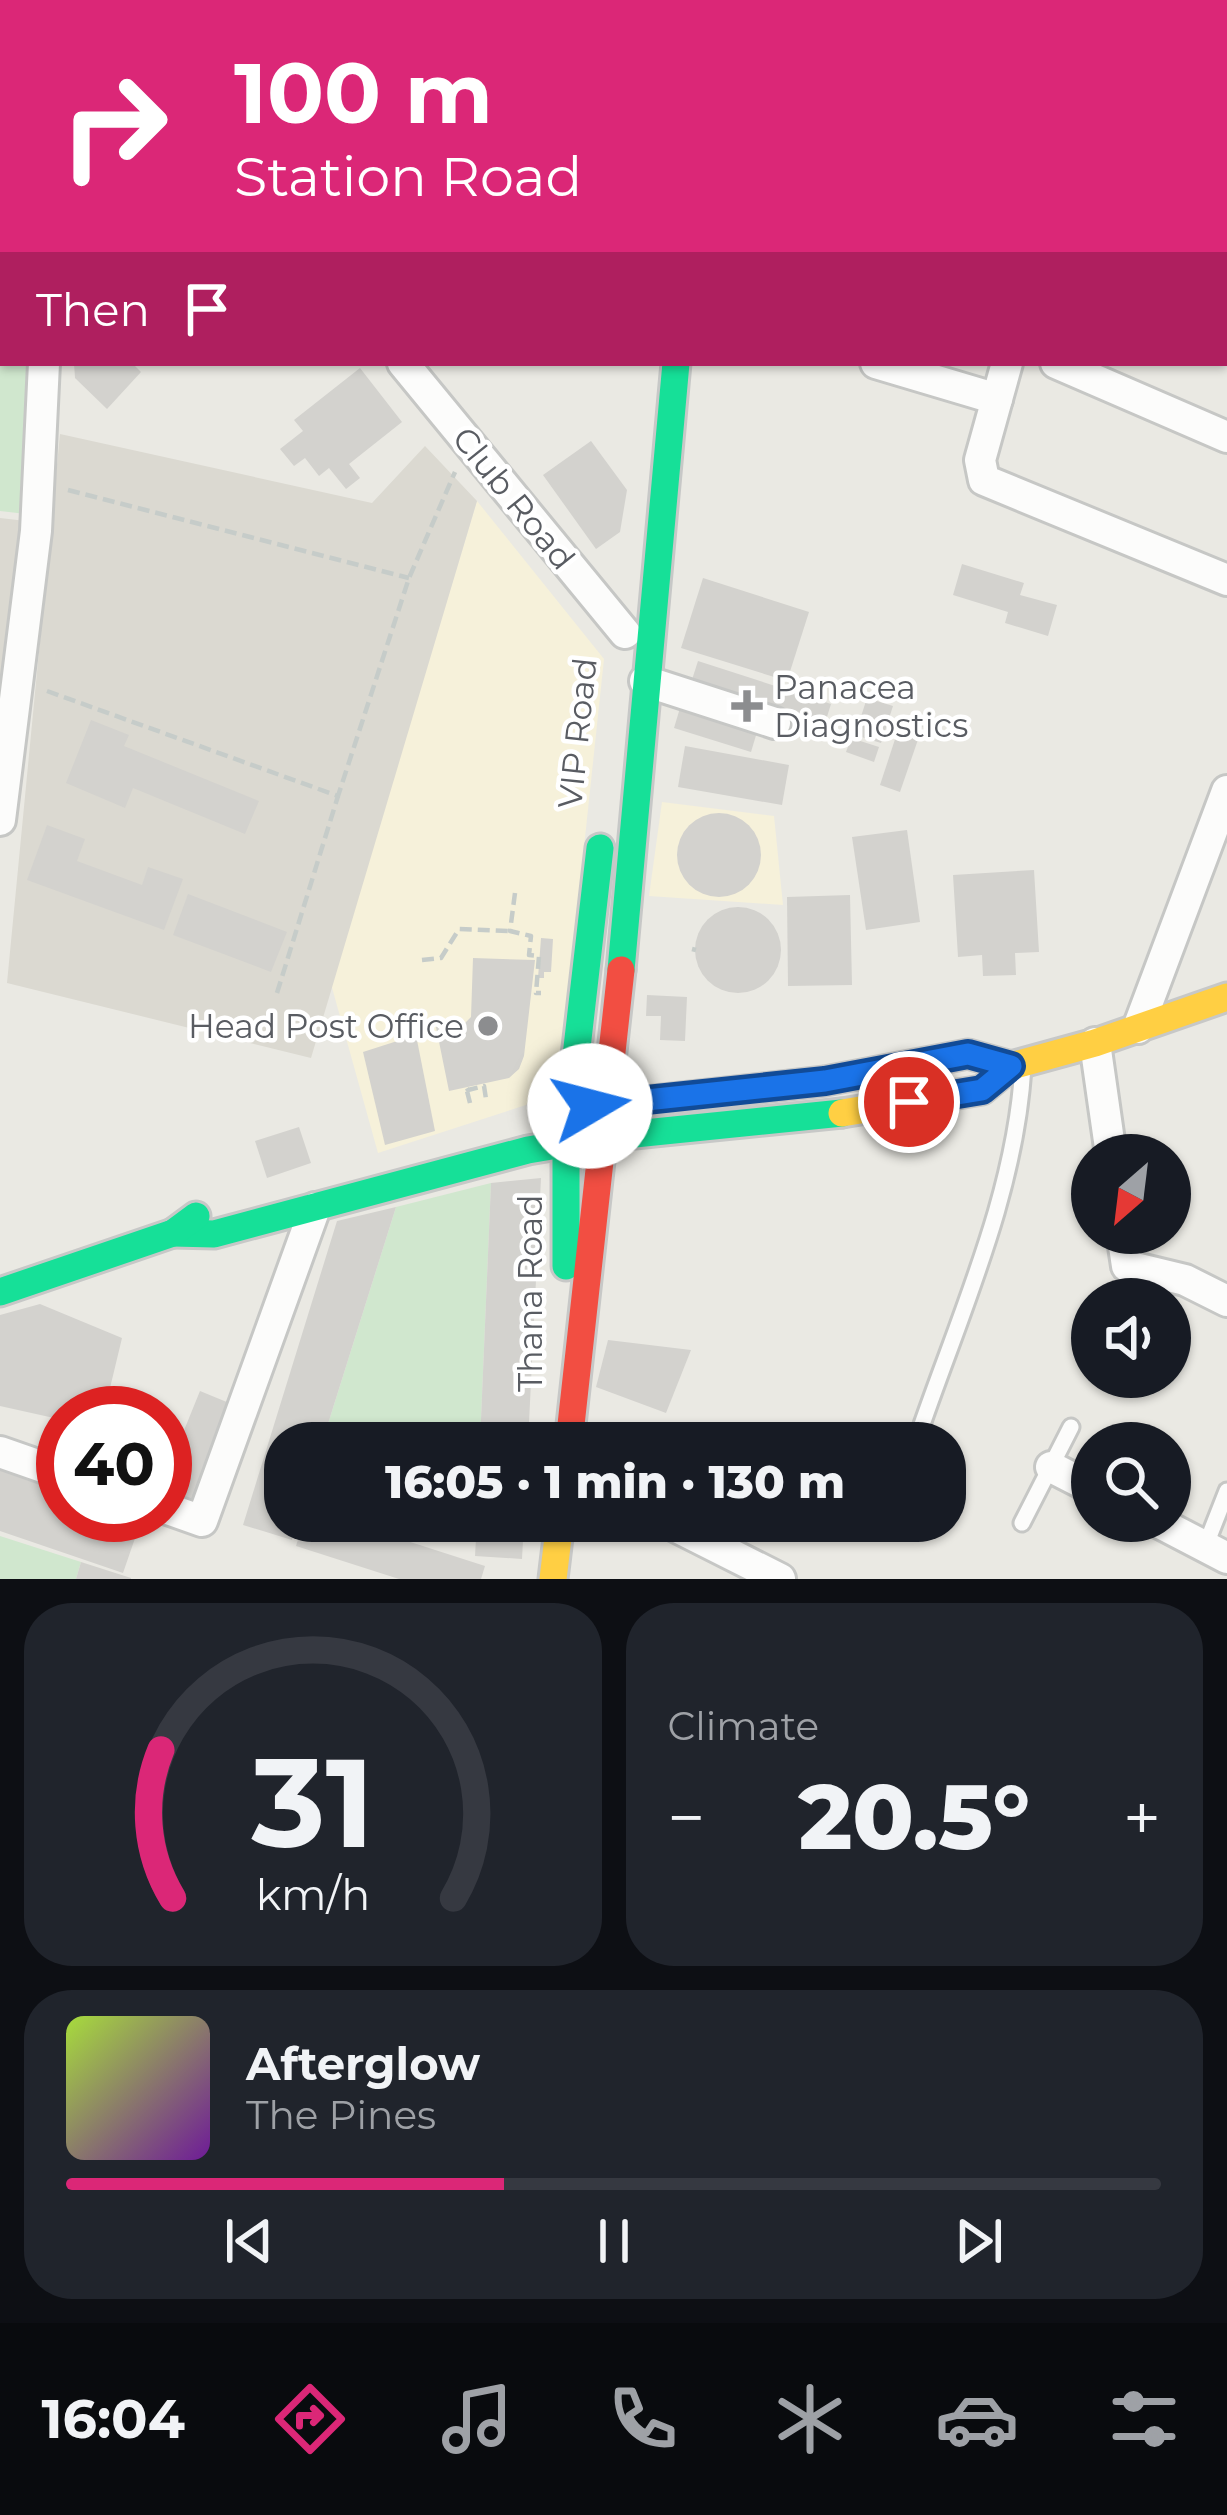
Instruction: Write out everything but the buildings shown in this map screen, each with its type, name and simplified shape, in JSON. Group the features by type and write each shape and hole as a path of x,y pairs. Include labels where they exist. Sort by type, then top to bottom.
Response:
{"street":[{"path":"0,820 37,522 44,366"},
{"name":"Club Road","path":"406,366 636,635"},
{"name":"VIP Road","path":"577,1102 632,681 654,366"},
{"name":"VIP Road","path":"636,635 676,366"},
{"path":"886,366 997,399"},
{"path":"1006,366 980,460 984,480 1227,580"},
{"path":"1063,366 1227,437"},
{"path":"632,681 775,723"},
{"path":"1138,1028 1227,790"},
{"name":"VIP Road","path":"577,1102 569,1071 580,1028 603,821"},
{"path":"173,1233 214,1234 528,1150 837,1114 982,1090 1017,1065 1227,997"},
{"path":"1096,1043 1108,1134"},
{"path":"577,1102 825,1081 968,1054 1017,1065"},
{"path":"577,1102 586,1140"},
{"path":"577,1102 586,1140"},
{"path":"600,1174 614,1151 636,1134"},
{"name":"Thana Road","path":"570,1422 600,1174 586,1140"},
{"name":"Thana Road","path":"568,1422 566,1180 586,1140"},
{"path":"528,1150 555,1156 566,1180"},
{"path":"0,1292 173,1233 206,1208 228,1202"},
{"path":"192,1517 202,1521 315,1208"},
{"path":"1125,1254 1127,1266 1185,1280 1227,1301"},
{"path":"0,1452 36,1465"},
{"path":"1051,1467 1071,1477"},
{"path":"553,1579 557,1542"},
{"path":"707,1542 780,1579"}],"lane":[{"path":"923,1422 1000,1199 1021,1107 1017,1065"},
{"path":"1022,1523 1071,1427"},
{"path":"1216,1553 1227,1490"}],"path":[{"path":"277,993 410,578 453,475 478,453"},
{"path":"56,487 410,578"},
{"path":"19,680 338,796"},
{"path":"510,932 515,893"},
{"path":"422,960 441,958 460,929 531,936 530,955 538,956 536,993 541,994"},
{"path":"470,1103 466,1087 484,1087 486,1099"}],"shaded area":[{"path":"60,434 372,503 425,446 477,501 311,1058 7,983"},
{"path":"477,501 604,659 564,1035 553,1073 526,1105 378,1153 331,984"},
{"path":"0,518 26,521 0,768"},
{"path":"662,802 774,816 783,905 649,896"}],"green space":[{"path":"0,366 30,366 26,514 0,511"},
{"path":"491,1183 481,1422 329,1422 396,1207"},
{"path":"0,1536 81,1562 76,1579 0,1579"}],"traffic: fast":[{"path":"621,970 676,366"},
{"path":"566,1266 566,1143 600,848"},
{"path":"173,1233 214,1234 528,1150 605,1137 842,1113"},
{"path":"0,1292 173,1233 196,1216"}],"traffic: slow":[{"path":"842,1113 982,1090 1011,1066 1095,1043 1227,997"},
{"path":"582,1108 825,1081 968,1054 1011,1066"},
{"path":"553,1579 557,1542"}],"traffic: jam":[{"path":"571,1422 621,970"}],"place":[{"name":"Panacea Diagnostics","path":"747,706"},
{"name":"Head Post Office","path":"488,1026"}],"route":[{"path":"590,1106 825,1081 968,1054 1011,1066 982,1090 909,1102"}]}
